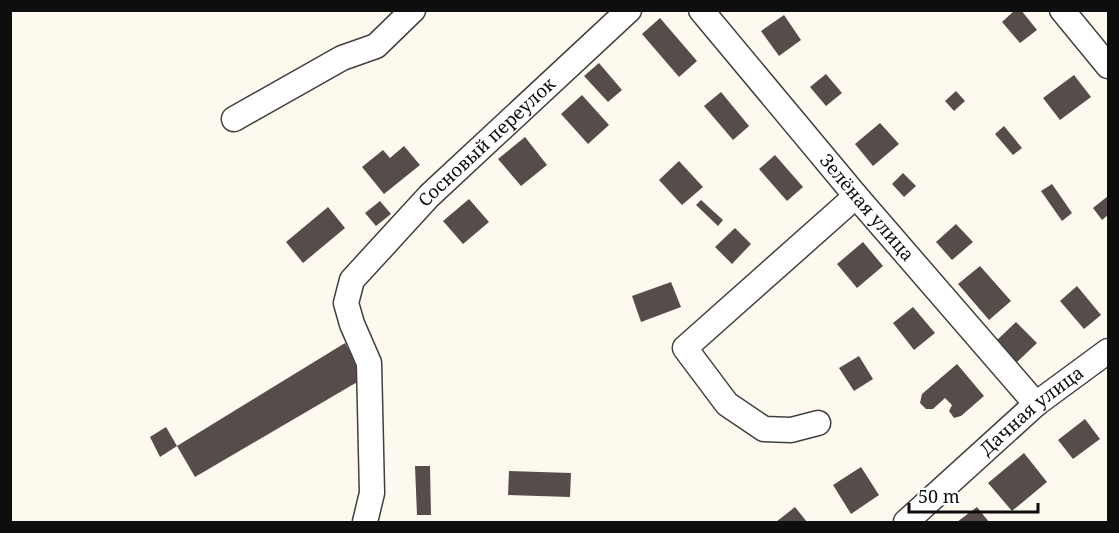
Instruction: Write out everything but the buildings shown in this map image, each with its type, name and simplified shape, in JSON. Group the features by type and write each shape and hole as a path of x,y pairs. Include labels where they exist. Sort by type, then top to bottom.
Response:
{"street":[{"path":"234,119 342,58 376,46 413,10"},
{"name":"Сосновый переулок","path":"365,522 372,493 369,363 352,324 346,303 352,280 429,196 629,10"},
{"name":"Зелёная улица","path":"701,10 856,196 1036,404"},
{"path":"1062,10 1108,66"},
{"path":"818,423 791,430 764,429 727,404 685,348 856,196"},
{"name":"Дачная улица","path":"906,522 1036,404 1108,351"}]}
